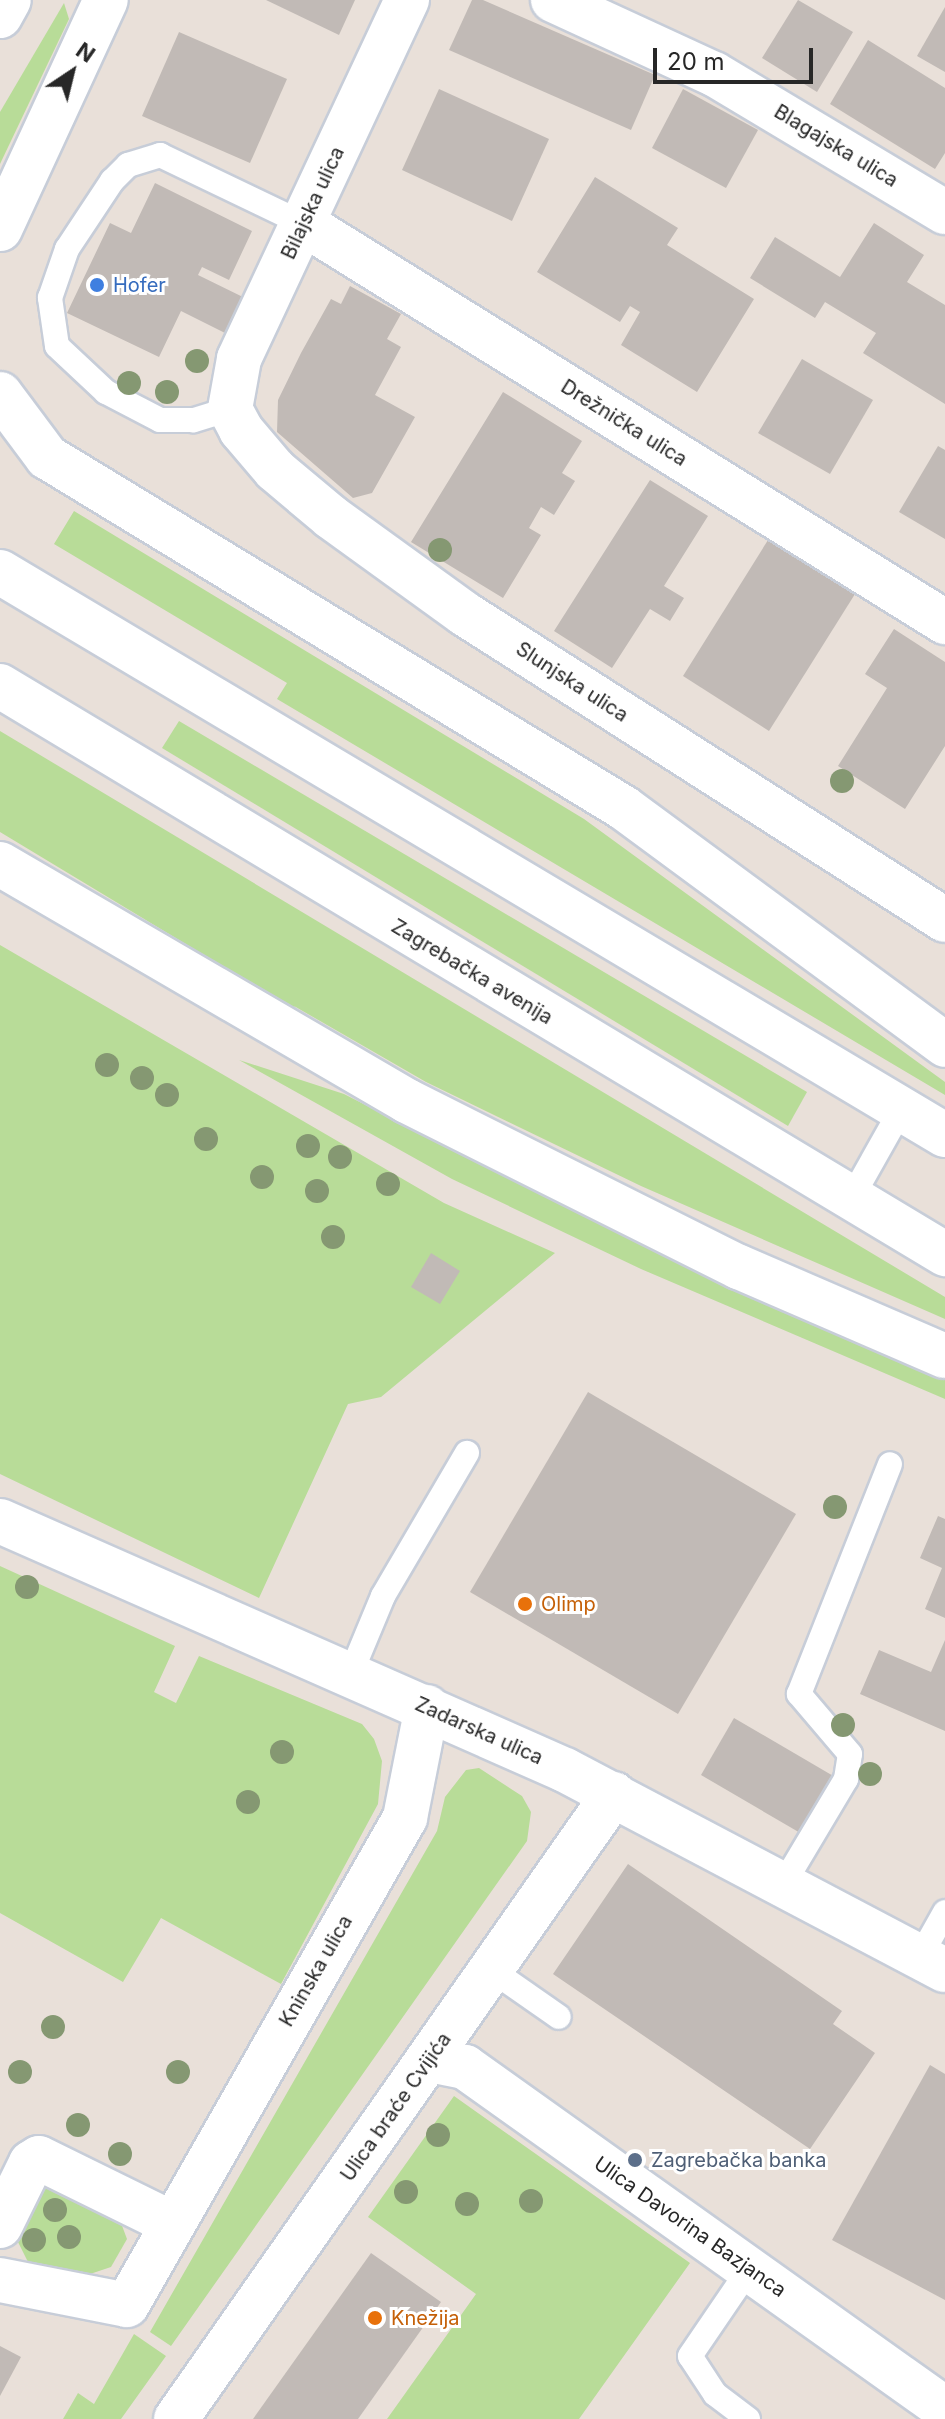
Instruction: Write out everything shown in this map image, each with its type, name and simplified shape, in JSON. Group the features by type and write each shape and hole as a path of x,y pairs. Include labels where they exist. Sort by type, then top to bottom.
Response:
{"street":[{"path":"0,16 9,0"},
{"path":"0,229 106,0"},
{"name":"Bilajska ulica","path":"230,409 239,359 407,0"},
{"name":"Blagajska ulica","path":"553,0 714,74 945,212"},
{"name":"Drežnička ulica","path":"304,224 945,622"},
{"path":"0,394 47,457"},
{"name":"Slunjska ulica","path":"230,409 275,470 465,614 945,920"},
{"path":"0,449 47,457 624,808 945,1045"},
{"path":"0,572 945,1135"},
{"name":"Zagrebačka avenija","path":"0,686 945,1254"},
{"path":"0,864 407,1101 739,1267 945,1356"},
{"name":"Zadarska ulica","path":"0,1521 351,1673 614,1794 933,1962"},
{"name":"Kninska ulica","path":"0,2280 127,2305 405,1818 427,1707"},
{"name":"Ulica braće Cvijića","path":"176,2419 493,1971 614,1794"},
{"name":"Ulica Davorina Bazjanca","path":"429,2060 465,2067 945,2409"},
{"path":"0,2226 31,2163 39,2158 173,2224"}],"lane":[{"path":"230,409 193,420 160,420 106,392 57,346 50,298 67,249 112,181 128,165 160,155 304,224"},
{"path":"851,1199 901,1110"},
{"path":"351,1673 383,1596 467,1453"},
{"path":"784,1883 846,1779 850,1754 799,1694 890,1464"},
{"path":"933,1962 945,1912"},
{"path":"493,1971 559,2017"},
{"path":"748,2419 715,2394 690,2356 750,2268"}],"green space":[{"path":"64,3 69,19 0,164 0,112"},
{"path":"74,511 584,819 945,1082 945,1095 277,699 287,683 54,544"},
{"path":"179,721 807,1092 788,1126 162,748"},
{"path":"0,731 945,1297 945,1319 641,1186 426,1082 294,1006 300,1013 0,832"},
{"path":"0,945 444,1203 555,1253 381,1397 348,1404 259,1598 0,1474"},
{"path":"239,1060 344,1094 575,1212 945,1376 945,1399 641,1269 452,1179"},
{"path":"0,1566 175,1646 154,1692 176,1703 199,1656 362,1724 374,1739 382,1761 378,1804 281,1984 161,1918 123,1982 0,1913"},
{"path":"479,1768 522,1796 531,1812 527,1841 171,2346 150,2332 437,1831 445,1797 466,1770"},
{"path":"454,2096 690,2263 579,2419 387,2419 476,2294 368,2217"},
{"path":"49,2186 118,2215 127,2239 111,2267 72,2280 32,2270 18,2242 17,2222 37,2191"},
{"path":"134,2334 166,2356 121,2419 63,2419 78,2393 94,2404"}],"building":[{"path":"266,0 355,0 339,35"},
{"path":"472,0 483,0 655,75 631,130 449,50"},
{"path":"798,0 853,32 817,92 762,58"},
{"path":"945,7 945,72 917,56"},
{"path":"179,32 287,79 250,163 142,116"},
{"path":"868,40 945,88 945,153 935,169 830,104"},
{"path":"439,89 549,139 512,221 402,170"},
{"path":"683,89 758,130 726,188 652,148"},
{"path":"595,177 678,228 667,245 754,299 697,392 621,345 640,312 630,306 620,322 537,272"},
{"path":"155,183 252,231 229,280 202,267 198,275 249,300 231,336 181,311 159,357 67,313 110,223 131,233"},
{"path":"874,223 924,255 907,282 945,305 945,404 863,353 876,333 825,302 815,318 750,278 775,237 840,277"},
{"path":"350,286 401,314 387,339 401,347 375,395 415,417 372,493 353,498 277,432 278,400 301,353 331,299 341,304"},
{"path":"802,359 873,400 830,474 758,433"},
{"path":"503,392 582,441 562,473 575,481 554,515 541,507 529,528 541,535 503,598 411,542"},
{"path":"938,446 945,450 945,539 899,512"},
{"path":"650,480 708,516 664,586 684,598 670,621 650,609 612,668 554,631"},
{"path":"768,540 855,594 769,731 683,676"},
{"path":"894,629 945,662 945,746 905,809 838,766 887,688 865,674"},
{"path":"431,1253 460,1271 440,1304 411,1287"},
{"path":"588,1392 796,1514 678,1714 470,1592"},
{"path":"938,1516 945,1519 945,1618 925,1609 942,1568 920,1558"},
{"path":"945,1640 945,1731 860,1694 879,1650 931,1672"},
{"path":"734,1718 835,1777 802,1834 701,1775"},
{"path":"628,1864 842,2011 833,2024 875,2053 810,2149 553,1974"},
{"path":"930,2065 945,2074 945,2300 832,2240"},
{"path":"371,2253 441,2302 358,2419 253,2419"},
{"path":"0,2346 21,2357 0,2396"}],"place":[{"name":"Hofer","path":"97,285"},
{"name":"Olimp","path":"525,1604"},
{"name":"Zagrebačka banka","path":"635,2160"},
{"name":"Knežija","path":"375,2318"}]}
